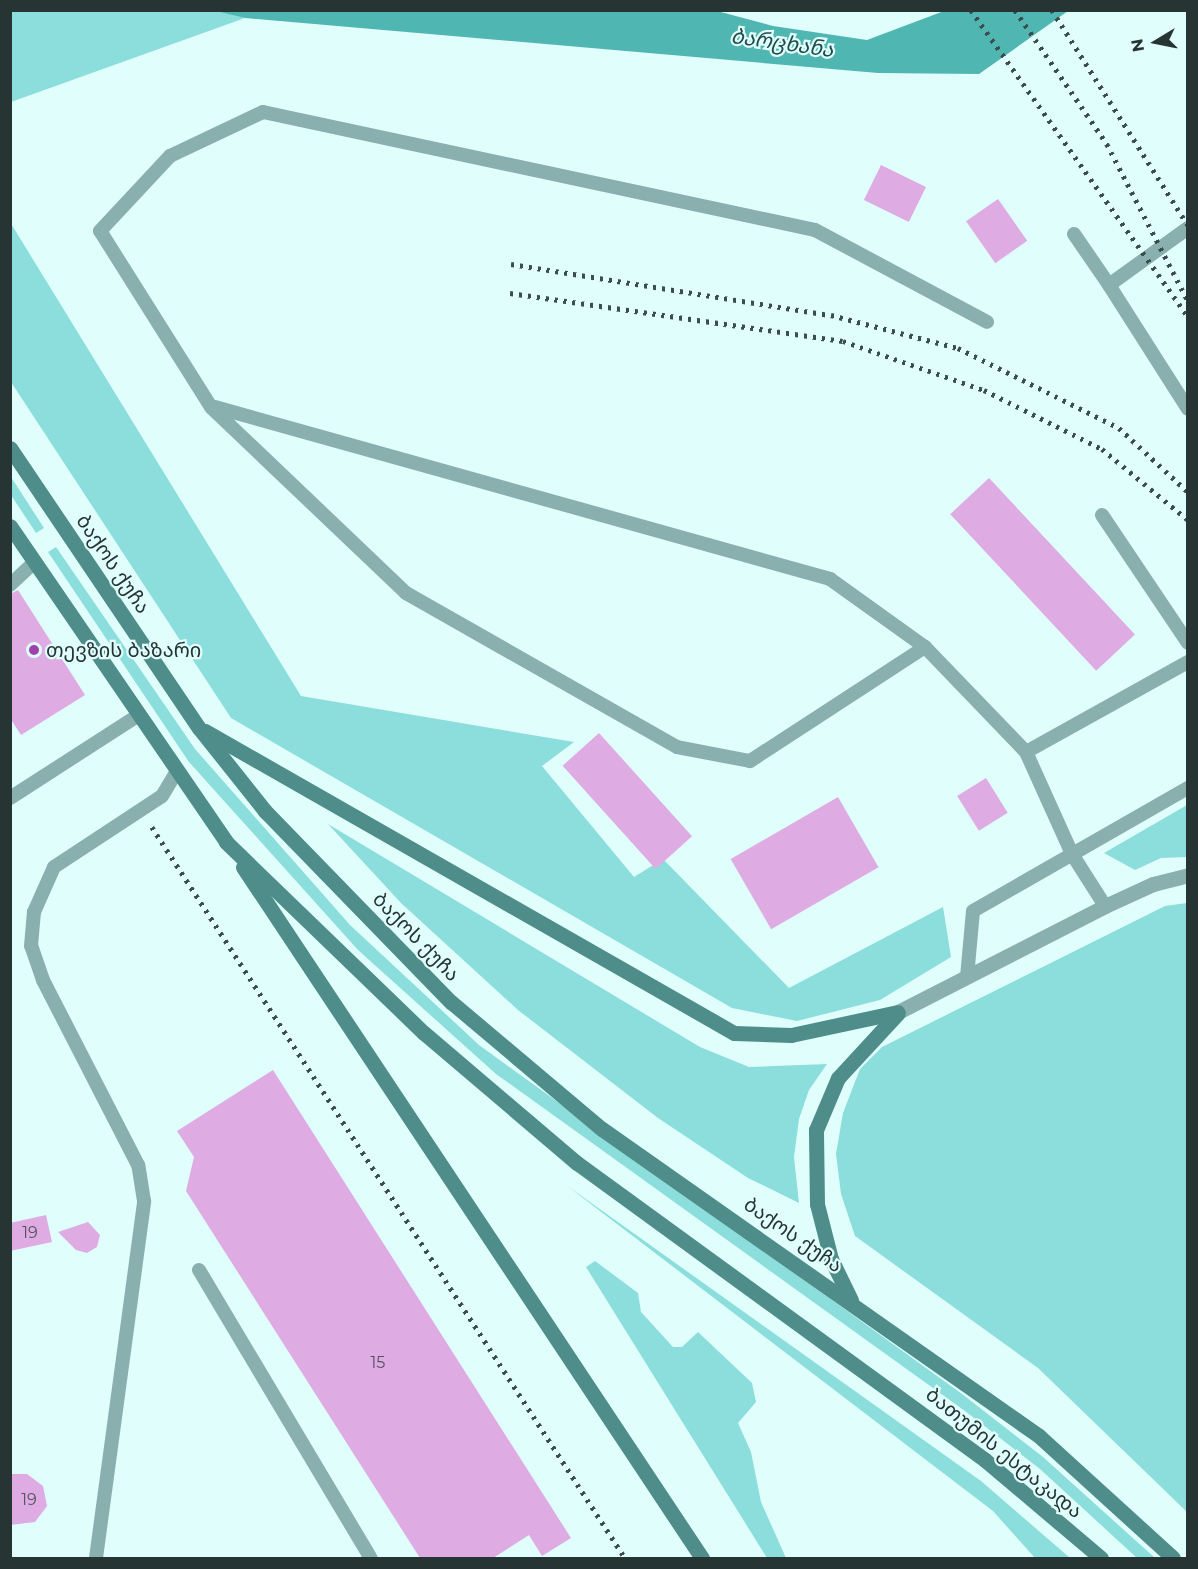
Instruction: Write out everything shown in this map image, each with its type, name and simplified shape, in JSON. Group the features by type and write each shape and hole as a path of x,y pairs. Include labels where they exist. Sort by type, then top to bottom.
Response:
{"main road":[{"name":"ბაქოს ქუჩა","path":"10,448 200,728 265,811 451,1002 602,1129 906,1341"},
{"path":"10,526 226,842 702,1558"},
{"path":"200,728 734,1034 791,1035 898,1012"},
{"name":"ბათუმის ესტაკადა","path":"226,842 424,1033 577,1163 985,1460 1101,1558"},
{"path":"853,1302 831,1259 817,1204 816,1130 838,1078 898,1012"},
{"name":"ბათუმის ესტაკადა","path":"906,1341 1039,1436 1173,1558"}],"street":[{"path":"898,1012 1105,906 1153,884 1188,876"}],"lane":[{"path":"925,647 750,761 676,747 406,593 211,406 100,231 170,156 264,112 815,230 987,322"},
{"path":"1109,285 1188,228"},
{"path":"1074,234 1188,409"},
{"path":"211,406 830,579 925,647 1026,752 1072,854 1105,906"},
{"path":"1102,515 1188,643"},
{"path":"10,585 34,563"},
{"path":"1026,752 1188,662"},
{"path":"10,798 139,715"},
{"path":"96,1558 144,1201 138,1165 43,980 31,946 33,912 54,867 162,796 177,771"},
{"path":"967,977 973,910 1188,788"},
{"path":"199,1270 371,1558"}],"shaded area":[{"path":"216,10 245,18 11,102 10,11"},
{"path":"10,222 301,696 574,742 542,766 634,877 663,859 789,988 943,907 951,957 880,1000 797,1021 732,1008 231,718 11,382"},
{"path":"11,477 44,528 36,533 11,495"},
{"path":"56,547 195,749 350,925 479,1045 962,1394 1043,1457 1155,1558 1137,1558 1040,1469 965,1411 496,1074 358,950 189,762 48,552"},
{"path":"1187,805 1187,857 1161,858 1135,870 1104,853"},
{"path":"328,824 700,1047 749,1067 827,1064 809,1090 799,1119 794,1157 799,1203 748,1178 658,1118 518,1010 401,903"},
{"path":"1188,903 1187,1512 1038,1368 855,1236 841,1194 836,1154 843,1113 860,1069 882,1047 1165,906"},
{"path":"566,1185 981,1481 1070,1558 1035,1558 993,1511"},
{"path":"595,1261 638,1293 641,1312 673,1347 682,1347 698,1332 752,1383 756,1402 738,1423 751,1452 761,1502 786,1558 767,1558 586,1267"}],"water":[{"name":"ბარცხანა","path":"216,11 717,11 773,26 867,40 944,11 1068,11 979,74 878,73 245,18"}],"building":[{"path":"881,165 926,187 909,222 864,200"},
{"path":"998,199 1027,241 995,263 966,221"},
{"path":"989,478 1135,635 1096,671 950,514"},
{"name":"თევზის ბაზარი","path":"18,590 85,695 21,735 10,718 10,594"},
{"path":"599,733 692,836 656,869 563,766"},
{"path":"986,778 1008,813 979,831 957,796"},
{"path":"838,797 878,867 771,929 731,859"},
{"path":"273,1070 571,1538 542,1556 529,1535 493,1558 420,1558 186,1191 194,1157 177,1131"},
{"path":"46,1215 52,1242 10,1251 10,1223"},
{"path":"88,1222 100,1235 97,1247 87,1253 76,1250 58,1232"},
{"path":"10,1474 27,1474 43,1486 47,1506 35,1522 10,1525"}],"railway":[{"path":"971,10 1188,316"},
{"path":"1015,10 1107,144 1188,301"},
{"path":"1052,10 1188,225"},
{"path":"511,264 831,315 958,348 1119,428 1188,492"},
{"path":"510,293 843,341 984,390 1102,449 1188,520"},
{"path":"152,827 625,1558"}],"place":[{"name":"თევზის ბაზარი","path":"34,650"}]}
